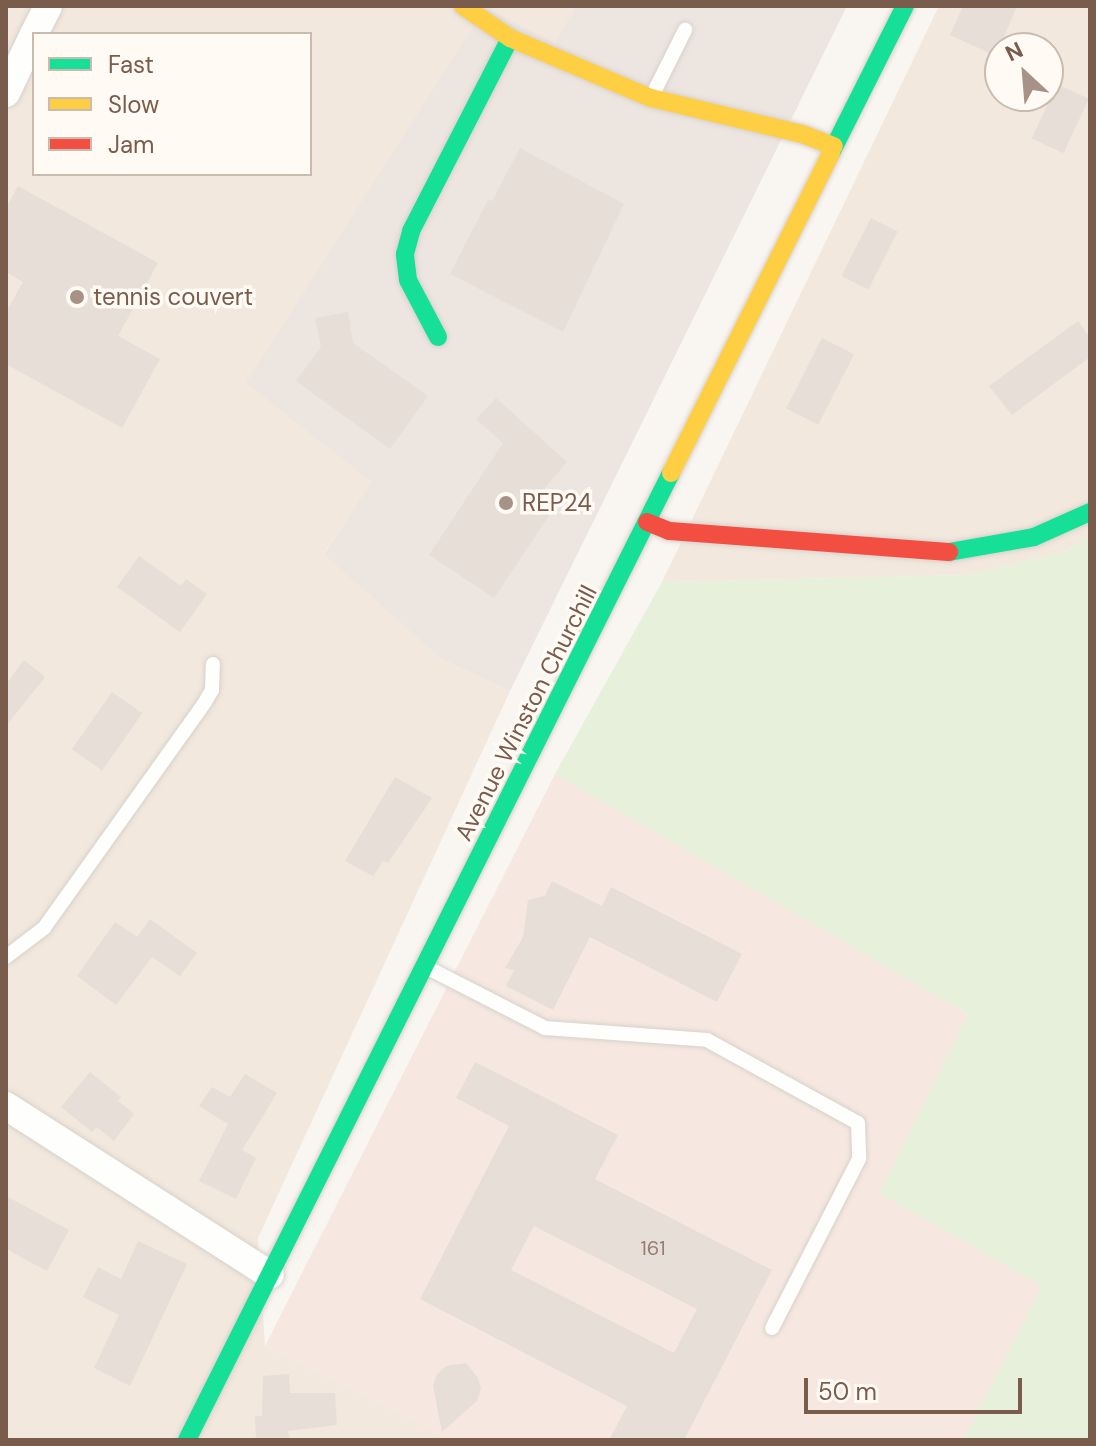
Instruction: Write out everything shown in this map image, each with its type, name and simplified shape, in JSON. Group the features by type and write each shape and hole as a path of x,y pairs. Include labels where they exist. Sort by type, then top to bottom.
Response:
{"main road":[{"path":"463,6 510,38 651,98 802,134 834,146"},
{"name":"Avenue Winston Churchill","path":"192,1439 270,1275 905,6"},
{"path":"438,337 408,280 405,254 411,231 510,38"},
{"path":"647,522 669,531 940,554 1034,537 1090,512"}],"street":[{"path":"35,32 48,6"},
{"path":"6,93 32,38"},
{"path":"6,1106 270,1275"}],"lane":[{"path":"651,98 685,30"},
{"path":"6,957 44,928 205,702 212,690 213,664"},
{"path":"426,967 545,1028 707,1040 858,1123 859,1159 772,1328"}],"shaded area":[{"path":"6,6 576,6 556,43 373,482 324,553 440,658 510,691 258,1238 265,1346 452,1440 6,1440"},
{"path":"576,6 847,6 510,691 440,658 324,554 372,482 246,383 485,8 555,43"},
{"path":"939,6 1090,6 1090,535 1066,551 967,575 662,582"},
{"path":"555,774 968,1014 880,1193 1042,1286 963,1440 452,1440 265,1346"}],"green space":[{"path":"1090,535 1090,1440 963,1440 1042,1286 879,1193 968,1014 555,774 662,582 967,575 1066,551"}],"building":[{"path":"963,6 1017,6 1006,32 984,32 984,51 950,35"},
{"path":"1064,87 1089,99 1063,153 1032,138 1044,112 1064,112"},
{"path":"520,148 624,204 563,332 450,274 488,200 492,201"},
{"name":"tennis couvert","path":"18,186 158,263 118,336 160,359 122,428 6,364 6,312 23,282 6,272 6,208"},
{"path":"871,218 898,232 868,290 841,276"},
{"path":"348,312 353,343 428,396 390,449 296,381 321,347 315,318"},
{"path":"1078,321 1090,338 1090,357 1012,415 989,386"},
{"path":"822,338 854,354 818,425 786,408"},
{"name":"REP24","path":"496,398 567,462 539,495 554,508 494,598 429,555 503,443 476,419"},
{"path":"139,556 181,586 186,579 207,594 180,632 117,587"},
{"path":"24,660 45,677 6,726 6,684"},
{"path":"112,692 142,713 102,771 72,749"},
{"path":"395,777 432,798 388,863 383,861 373,876 345,861"},
{"path":"552,881 602,906 611,887 742,954 717,1002 590,937 553,1010 506,986 514,970 505,968 523,937 528,900 545,896"},
{"path":"150,919 197,953 180,976 152,957 116,1005 77,976 115,922 137,937"},
{"path":"475,1062 618,1135 595,1179 772,1270 684,1440 609,1440 627,1406 420,1299 509,1126 456,1098","holes":["534,1226 697,1309 674,1353 511,1270"]},
{"path":"90,1072 121,1097 118,1101 134,1114 114,1141 97,1127 92,1132 61,1107"},
{"path":"245,1074 277,1093 242,1150 256,1158 236,1199 199,1181 228,1124 199,1106 212,1087 230,1097"},
{"path":"6,1196 69,1230 47,1271 6,1249"},
{"path":"138,1241 187,1264 130,1386 94,1368 119,1315 83,1297 98,1267 121,1279"},
{"path":"466,1363 478,1378 481,1389 477,1401 442,1432 433,1386 437,1374 446,1366"},
{"path":"289,1374 290,1393 335,1393 337,1425 288,1431 289,1438 256,1440 255,1416 262,1416 263,1376"}],"traffic: fast":[{"path":"831,153 905,6"},
{"path":"438,337 408,280 405,254 411,231 510,38"},
{"path":"187,1440 671,473"},
{"path":"949,552 1034,537 1090,512"}],"traffic: slow":[{"path":"463,6 510,38 651,98 802,134 834,146"},
{"path":"671,473 831,153"}],"traffic: jam":[{"path":"647,522 669,531 949,552"}],"place":[{"name":"tennis couvert","path":"77,297"},
{"name":"REP24","path":"506,503"}]}
